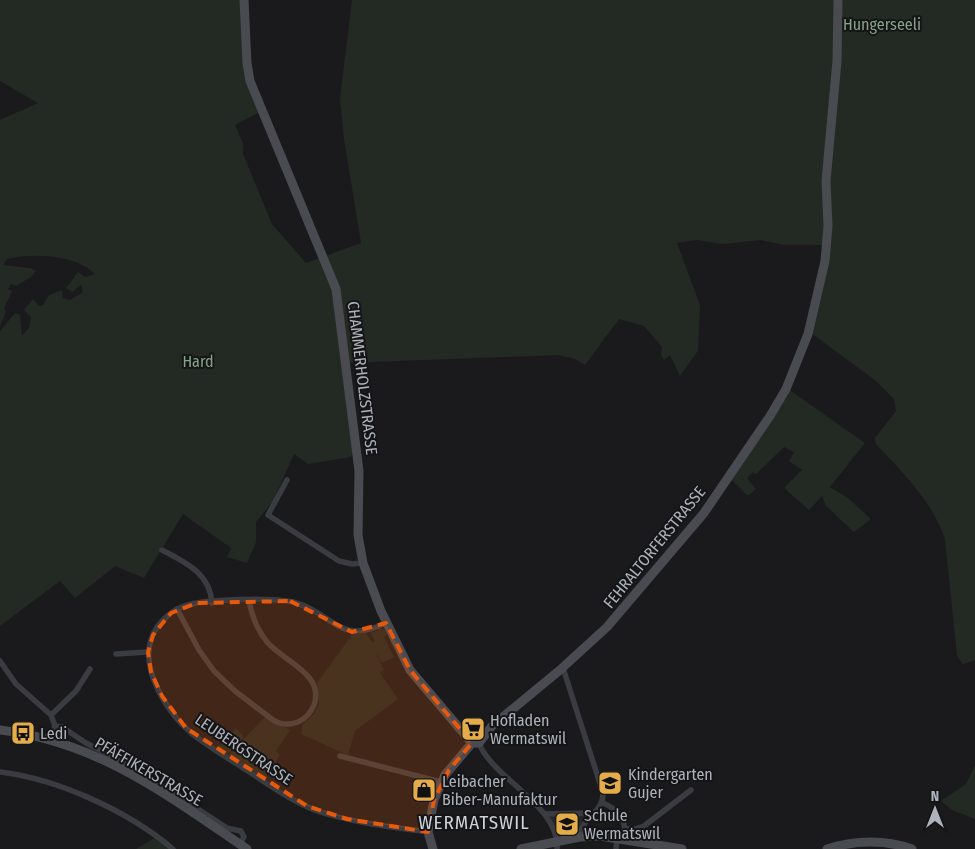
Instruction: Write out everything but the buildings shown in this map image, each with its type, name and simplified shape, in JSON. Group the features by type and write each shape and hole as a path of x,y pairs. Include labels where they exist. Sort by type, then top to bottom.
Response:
{"street":[{"name":"CHAMMERHOLZSTRASSE","path":"244,0 247,63 250,81 336,289 358,460 358,535 363,563 386,623 410,670 502,773 544,814 557,846"},
{"name":"FEHRALTORFERSTRASSE","path":"433,849 428,832 434,800 441,782 492,726 563,668 607,627 693,528 779,402 808,334 824,271 828,226 826,181 837,61 838,0"},
{"path":"288,480 268,515 340,561 348,564 363,563"},
{"path":"162,550 187,563 198,572 208,588 212,602"},
{"path":"116,654 148,652 153,635 159,625 177,609 190,604 278,600 296,603 311,609 343,629 352,632 367,631 386,623"},
{"path":"177,609 199,649 221,678 276,722 296,722 306,716 312,708 316,698 314,686 306,674 265,640 253,620 249,601"},
{"name":"LEUBERGSTRASSE","path":"148,652 151,670 159,690 186,728 263,781 293,799 332,815 428,832"},
{"path":"0,661 16,684 51,715 55,726 51,739"},
{"path":"563,668 601,785 603,803 581,829 580,837"},
{"path":"51,715 76,690 90,669"},
{"path":"55,726 62,728 143,773 227,828 241,831 244,837 243,847"},
{"name":"PFÄFFIKERSTRASSE","path":"0,730 51,739 82,749 112,763 164,794 243,847"},
{"path":"340,756 441,782"},
{"path":"0,772 25,775 64,787 158,836 173,849"},
{"path":"622,835 644,826 691,790"},
{"path":"603,803 618,811 622,835 616,849"},
{"path":"587,812 588,821"},
{"path":"544,814 595,813"},
{"path":"521,849 557,846 580,837 622,835 682,849"},
{"path":"827,849 852,842 870,841 890,843 912,849"}],"highlighted area":[{"path":"290,601 352,632 386,623 410,670 472,743 449,770 434,800 428,832 347,819 307,806 186,728 162,696 151,672 148,652 153,635 171,613 197,603"}],"shaded area":[{"name":"Schule Wermatswil","path":"586,813 584,822 574,835 560,837 549,817"}],"green space":[{"path":"0,0 244,0 247,55 262,111 235,125 243,143 243,154 272,224 306,263 361,243 344,139 340,98 352,0 975,0 975,660 963,664 957,656 945,539 939,525 933,512 916,488 876,444 875,438 896,411 894,399 876,381 811,333 829,245 784,245 761,240 723,244 697,240 677,243 700,305 698,351 680,376 670,355 664,360 661,355 662,347 644,326 619,319 585,365 575,359 558,355 346,363 356,445 351,457 308,464 294,454 273,501 256,522 256,542 247,563 227,557 231,548 183,514 144,578 115,566 75,598 60,581 0,626 0,331 15,313 20,315 22,336 29,328 31,317 24,310 33,299 39,306 43,305 49,295 62,290 63,298 70,300 83,292 81,285 72,292 66,288 78,272 85,277 95,274 76,262 65,259 29,256 7,259 3,265 30,268 36,271 31,277 16,286 11,284 8,289 12,291 4,309 6,312 0,326 0,120 38,103 0,81"},
{"path":"788,389 865,443 830,487 848,498 871,519 854,532 826,506 822,496 809,510 784,488 802,470 789,461 794,452 784,447 756,474 753,472 747,478 756,489 748,496 731,479"},
{"path":"381,629 385,630 387,635 384,637 394,657 382,663 375,651 384,670 380,673 398,699 355,731 348,755 301,734 303,724 314,714 319,704 317,683 349,639 352,639 350,637 352,634 366,633 372,643 375,641 371,633"},
{"path":"265,717 290,730 276,751 280,755 264,779 228,755"},
{"path":"236,728 244,737 227,754 217,748"},
{"path":"975,765 975,819 952,810 941,801 966,784"},
{"path":"564,815 586,815 576,830 572,830"},
{"path":"158,836 173,849 136,849"}],"place":[{"name":"Hofladen Wermatswil","path":"473,729"},
{"name":"Ledi","path":"23,733"},
{"name":"Kindergarten Gujer","path":"610,783"},
{"name":"Leibacher Biber-Manufaktur","path":"424,790"},
{"name":"Schule Wermatswil","path":"567,824"}],"district":[{"name":"WERMATSWIL","path":"474,822"}],"park label":[{"name":"Hungerseeli","path":"882,24"},
{"name":"Hard","path":"198,361"}]}
